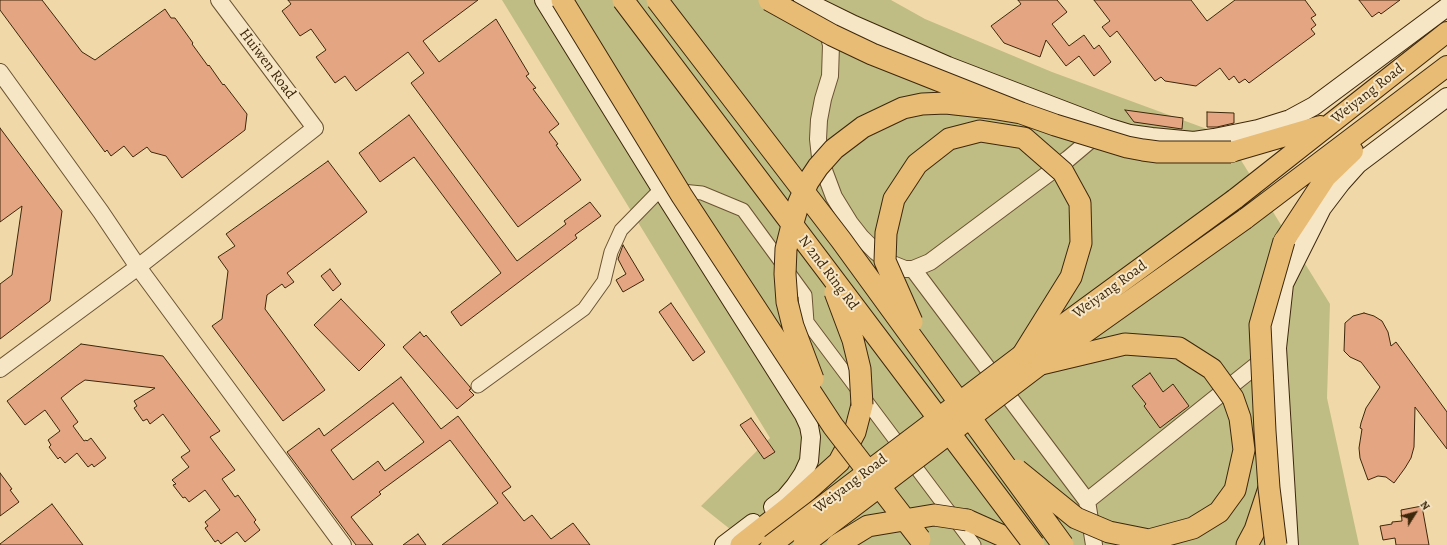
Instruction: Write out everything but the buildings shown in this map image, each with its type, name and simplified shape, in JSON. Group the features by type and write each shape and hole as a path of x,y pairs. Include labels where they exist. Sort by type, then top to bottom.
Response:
{"highway":[{"path":"562,0 682,196 833,426 924,543"},
{"name":"N 2nd Ring Rd","path":"623,0 1034,545"},
{"name":"N 2nd Ring Rd","path":"656,0 841,240 1063,545"},
{"path":"769,0 832,35 872,54 1021,114 1127,147 1158,152 1231,152"},
{"path":"833,426 805,360 793,326 787,302 785,281 786,249 799,202 808,182 822,162 834,149 848,138 863,127 903,108 922,104 946,103 991,108 1021,114"},
{"path":"926,355 885,261 886,234 894,199 917,164 949,138 980,131 1024,138 1063,172 1080,203 1081,243 1071,277 1024,354"},
{"path":"1276,545 1269,488 1260,325 1284,241"},
{"path":"741,545 788,508 839,462 855,432 862,405 860,369 853,340 828,273"},
{"path":"994,451 1076,518 1109,532 1149,540 1193,528 1219,512 1234,490 1244,450 1240,418 1233,398 1212,369 1179,348 1125,344 1041,364"},
{"path":"1246,545 1255,530 1269,488"},
{"path":"837,545 868,526 934,515 967,520 1004,537 1016,545"}],"main road":[{"path":"544,0 661,190 804,415 809,426 811,437 809,461 804,474 785,498 724,545"},
{"path":"804,0 822,10 948,66 1107,127 1130,134 1152,138 1194,141 1258,129 1290,119 1314,106 1447,7"},
{"name":"Weiyang Road","path":"771,545 1024,354 1235,199 1447,32"},
{"name":"Weiyang Road","path":"803,545 1041,364 1245,218 1447,66"},
{"path":"1284,241 1326,177 1423,84"},
{"path":"1289,545 1278,348 1284,284 1322,208 1341,182 1358,164 1447,96"},
{"path":"1231,152 1330,124"}],"street":[{"name":"Huiwen Road","path":"138,267 315,128 219,0"},
{"path":"822,10 831,45 830,76 820,113 818,139 820,157 825,173 834,197 850,223 861,237 890,263 904,269 913,269 930,262 1068,159 1107,127"},
{"path":"0,72 101,212 138,267 343,545"},
{"path":"478,386 584,309 604,281 611,252 621,230 661,190 702,193 742,210 805,295 807,322 974,545"},
{"path":"0,369 138,267"},
{"path":"913,269 1087,501 1094,545"},
{"path":"1087,501 1278,348"}],"shaded area":[{"path":"502,0 891,0 925,19 1052,72 1226,136 1330,304 1327,398 1359,545 750,545 701,506 770,438"}]}
